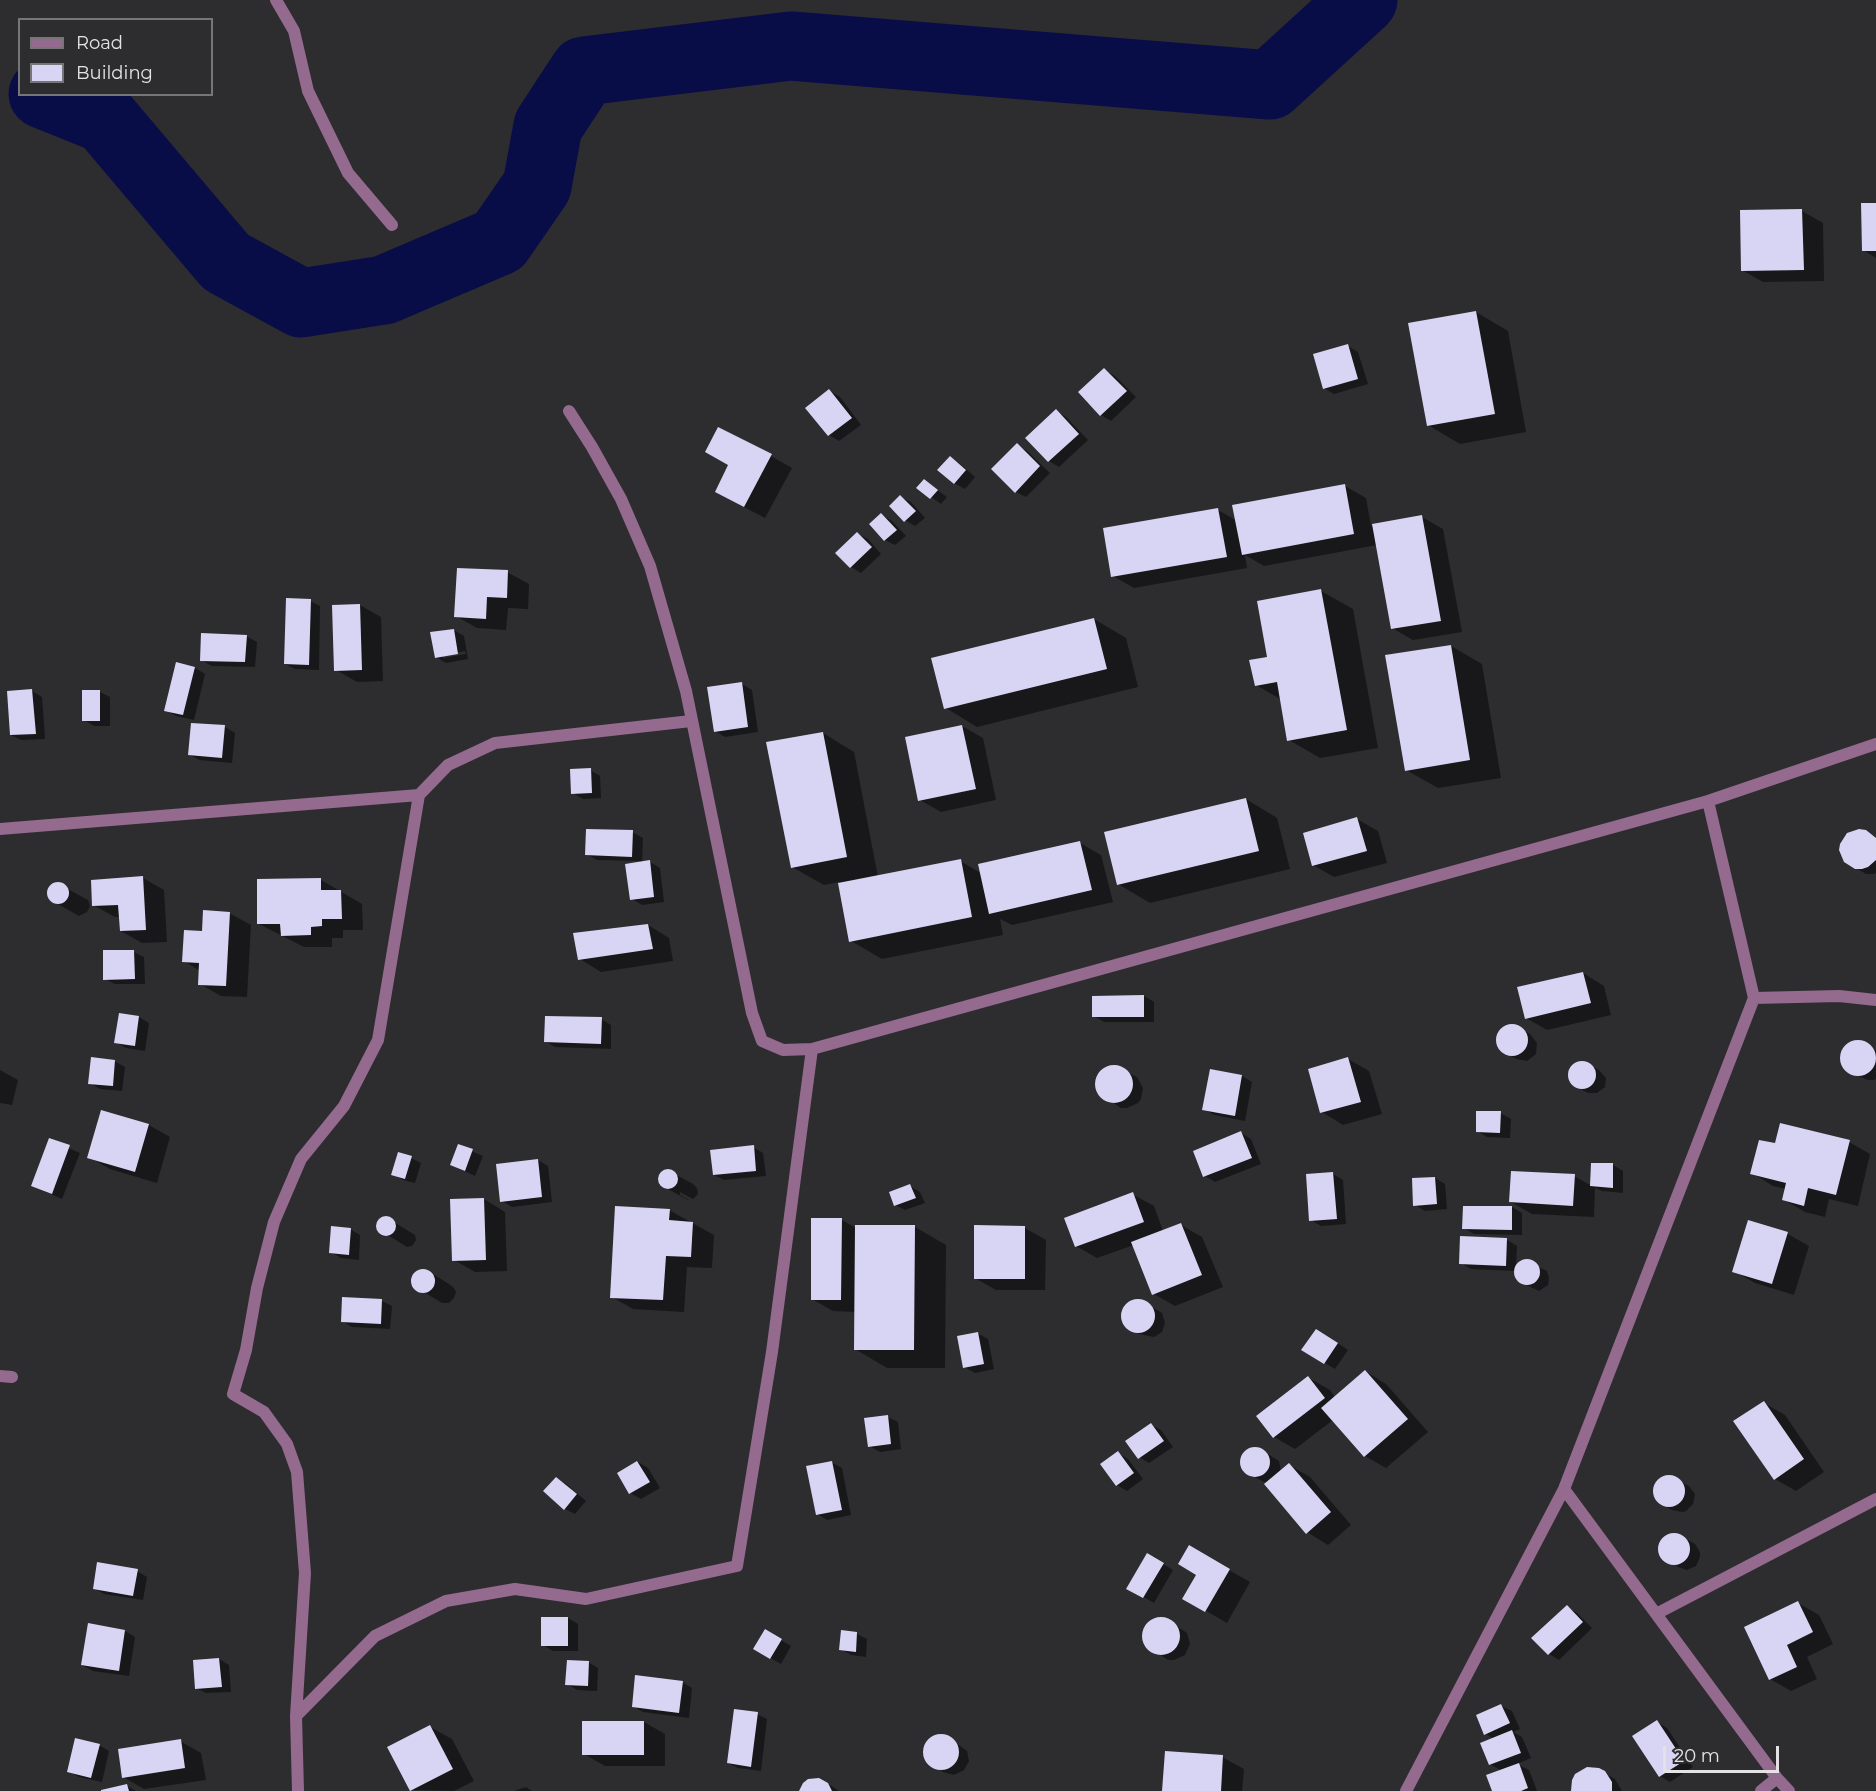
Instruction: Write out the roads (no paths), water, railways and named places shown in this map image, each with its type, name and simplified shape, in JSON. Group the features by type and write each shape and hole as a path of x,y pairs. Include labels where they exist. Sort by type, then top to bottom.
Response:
{"street":[{"path":"276,0 294,31 308,91 348,173 392,225"},
{"path":"569,411 621,499 650,566 686,691 752,1013 762,1041 783,1050 812,1049 1708,801 1876,744"},
{"path":"298,1791 296,1716 305,1573 297,1472 287,1444 264,1412 233,1394 246,1350 257,1288 274,1222 301,1159 344,1106 378,1040 419,795 448,765 495,742 692,721"},
{"path":"0,829 419,795"},
{"path":"1406,1791 1564,1489 1754,998 1708,801"},
{"path":"1754,998 1839,996 1876,1000"},
{"path":"296,1716 375,1636 446,1601 516,1589 586,1599 737,1566 772,1352 812,1049"},
{"path":"1564,1489 1777,1778 1789,1791"},
{"path":"1656,1614 1876,1499"},
{"path":"1761,1791 1777,1778"}],"waterway":[{"path":"48,96 105,119 226,262 301,303 384,290 499,241 537,186 548,126 584,71 791,46 1270,85 1363,0"}]}
